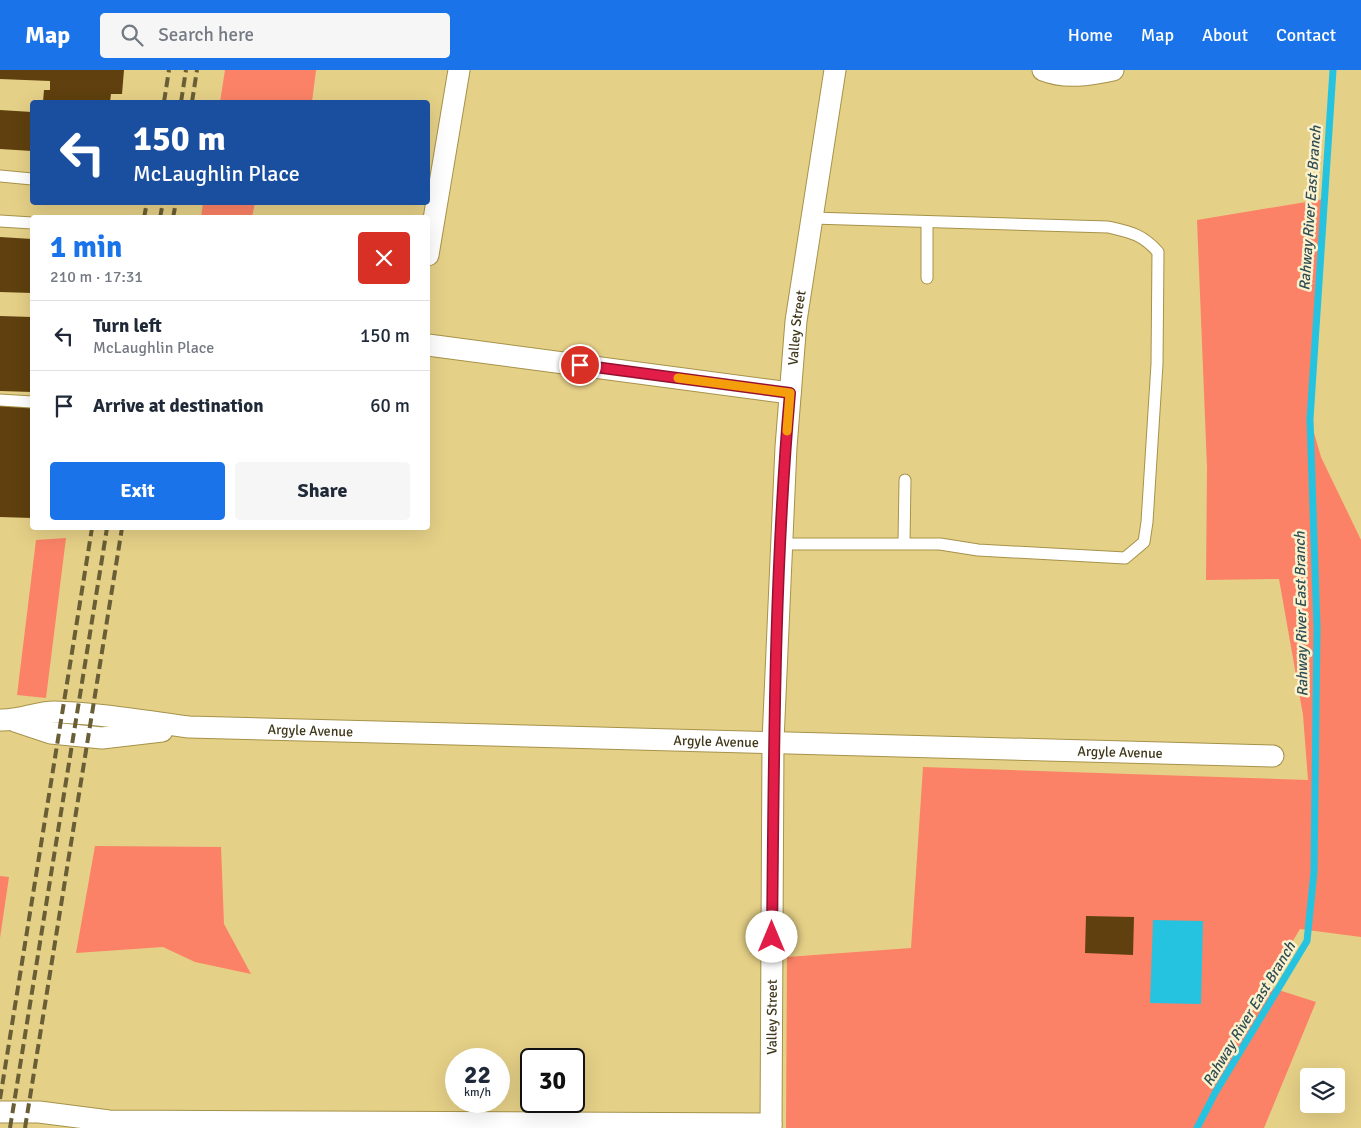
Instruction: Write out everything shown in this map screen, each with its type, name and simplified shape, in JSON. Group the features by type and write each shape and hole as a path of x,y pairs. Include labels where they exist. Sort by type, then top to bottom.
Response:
{"street":[{"path":"430,243 459,70"},
{"name":"Valley Street","path":"771,1126 773,741 790,393 796,322 835,70"},
{"path":"1043,70 1053,74 1089,75 1113,70"},
{"path":"430,345 790,393"},
{"name":"Argyle Avenue","path":"6,720 51,733 102,738 189,727 773,741 1273,756"},
{"path":"0,1112 39,1112 109,1121 296,1125 771,1126"},
{"path":"62,1128 109,1121"}],"lane":[{"path":"0,176 30,179"},
{"path":"782,544 940,544 978,550 1125,558 1144,542 1147,522 1157,364 1158,252 1147,240 1133,233 1108,227 926,223 812,218"},
{"path":"0,221 30,223"},
{"path":"926,223 927,278"},
{"path":"0,400 30,402"},
{"path":"904,543 905,480"}],"shaded area":[{"path":"225,70 316,70 312,100 220,100"},
{"path":"1324,199 1310,419 1321,457 1361,540 1361,937 1300,929 1266,986 1316,1002 1264,1128 786,1128 787,957 911,948 923,767 1308,780 1303,715 1279,579 1206,580 1207,467 1197,220"},
{"path":"203,205 255,205 252,215 201,215"},
{"path":"66,538 46,698 17,695 36,540"},
{"path":"95,846 221,847 224,924 251,974 195,962 163,947 76,953"},
{"path":"0,876 9,877 0,938"}],"water":[{"path":"1153,920 1203,921 1201,1004 1150,1003"}],"building":[{"path":"0,70 124,70 122,94 111,94 110,100 43,100 44,90 50,90 50,81 0,79"},
{"path":"0,110 30,112 30,151 0,149"},
{"path":"0,237 30,239 30,293 0,292"},
{"path":"0,316 30,317 30,392 0,391"},
{"path":"0,402 30,404 30,518 0,517"},
{"path":"1086,916 1134,917 1133,955 1085,953"}],"waterway":[{"name":"Rahway River East Branch","path":"1197,1128 1215,1093 1307,941 1314,872 1317,628 1310,419 1333,70"}],"railway":[{"path":"164,100 169,70"},
{"path":"181,100 186,70"},
{"path":"192,100 197,70"},
{"path":"145,215 146,205"},
{"path":"161,215 162,205"},
{"path":"174,215 175,205"},
{"path":"0,1099 92,530"},
{"path":"10,1128 107,530"},
{"path":"25,1128 122,530"}],"slow traffic":[{"path":"678,378 790,393 787,431"}],"route":[{"path":"580,365 790,393 773,741 772,937"}]}
